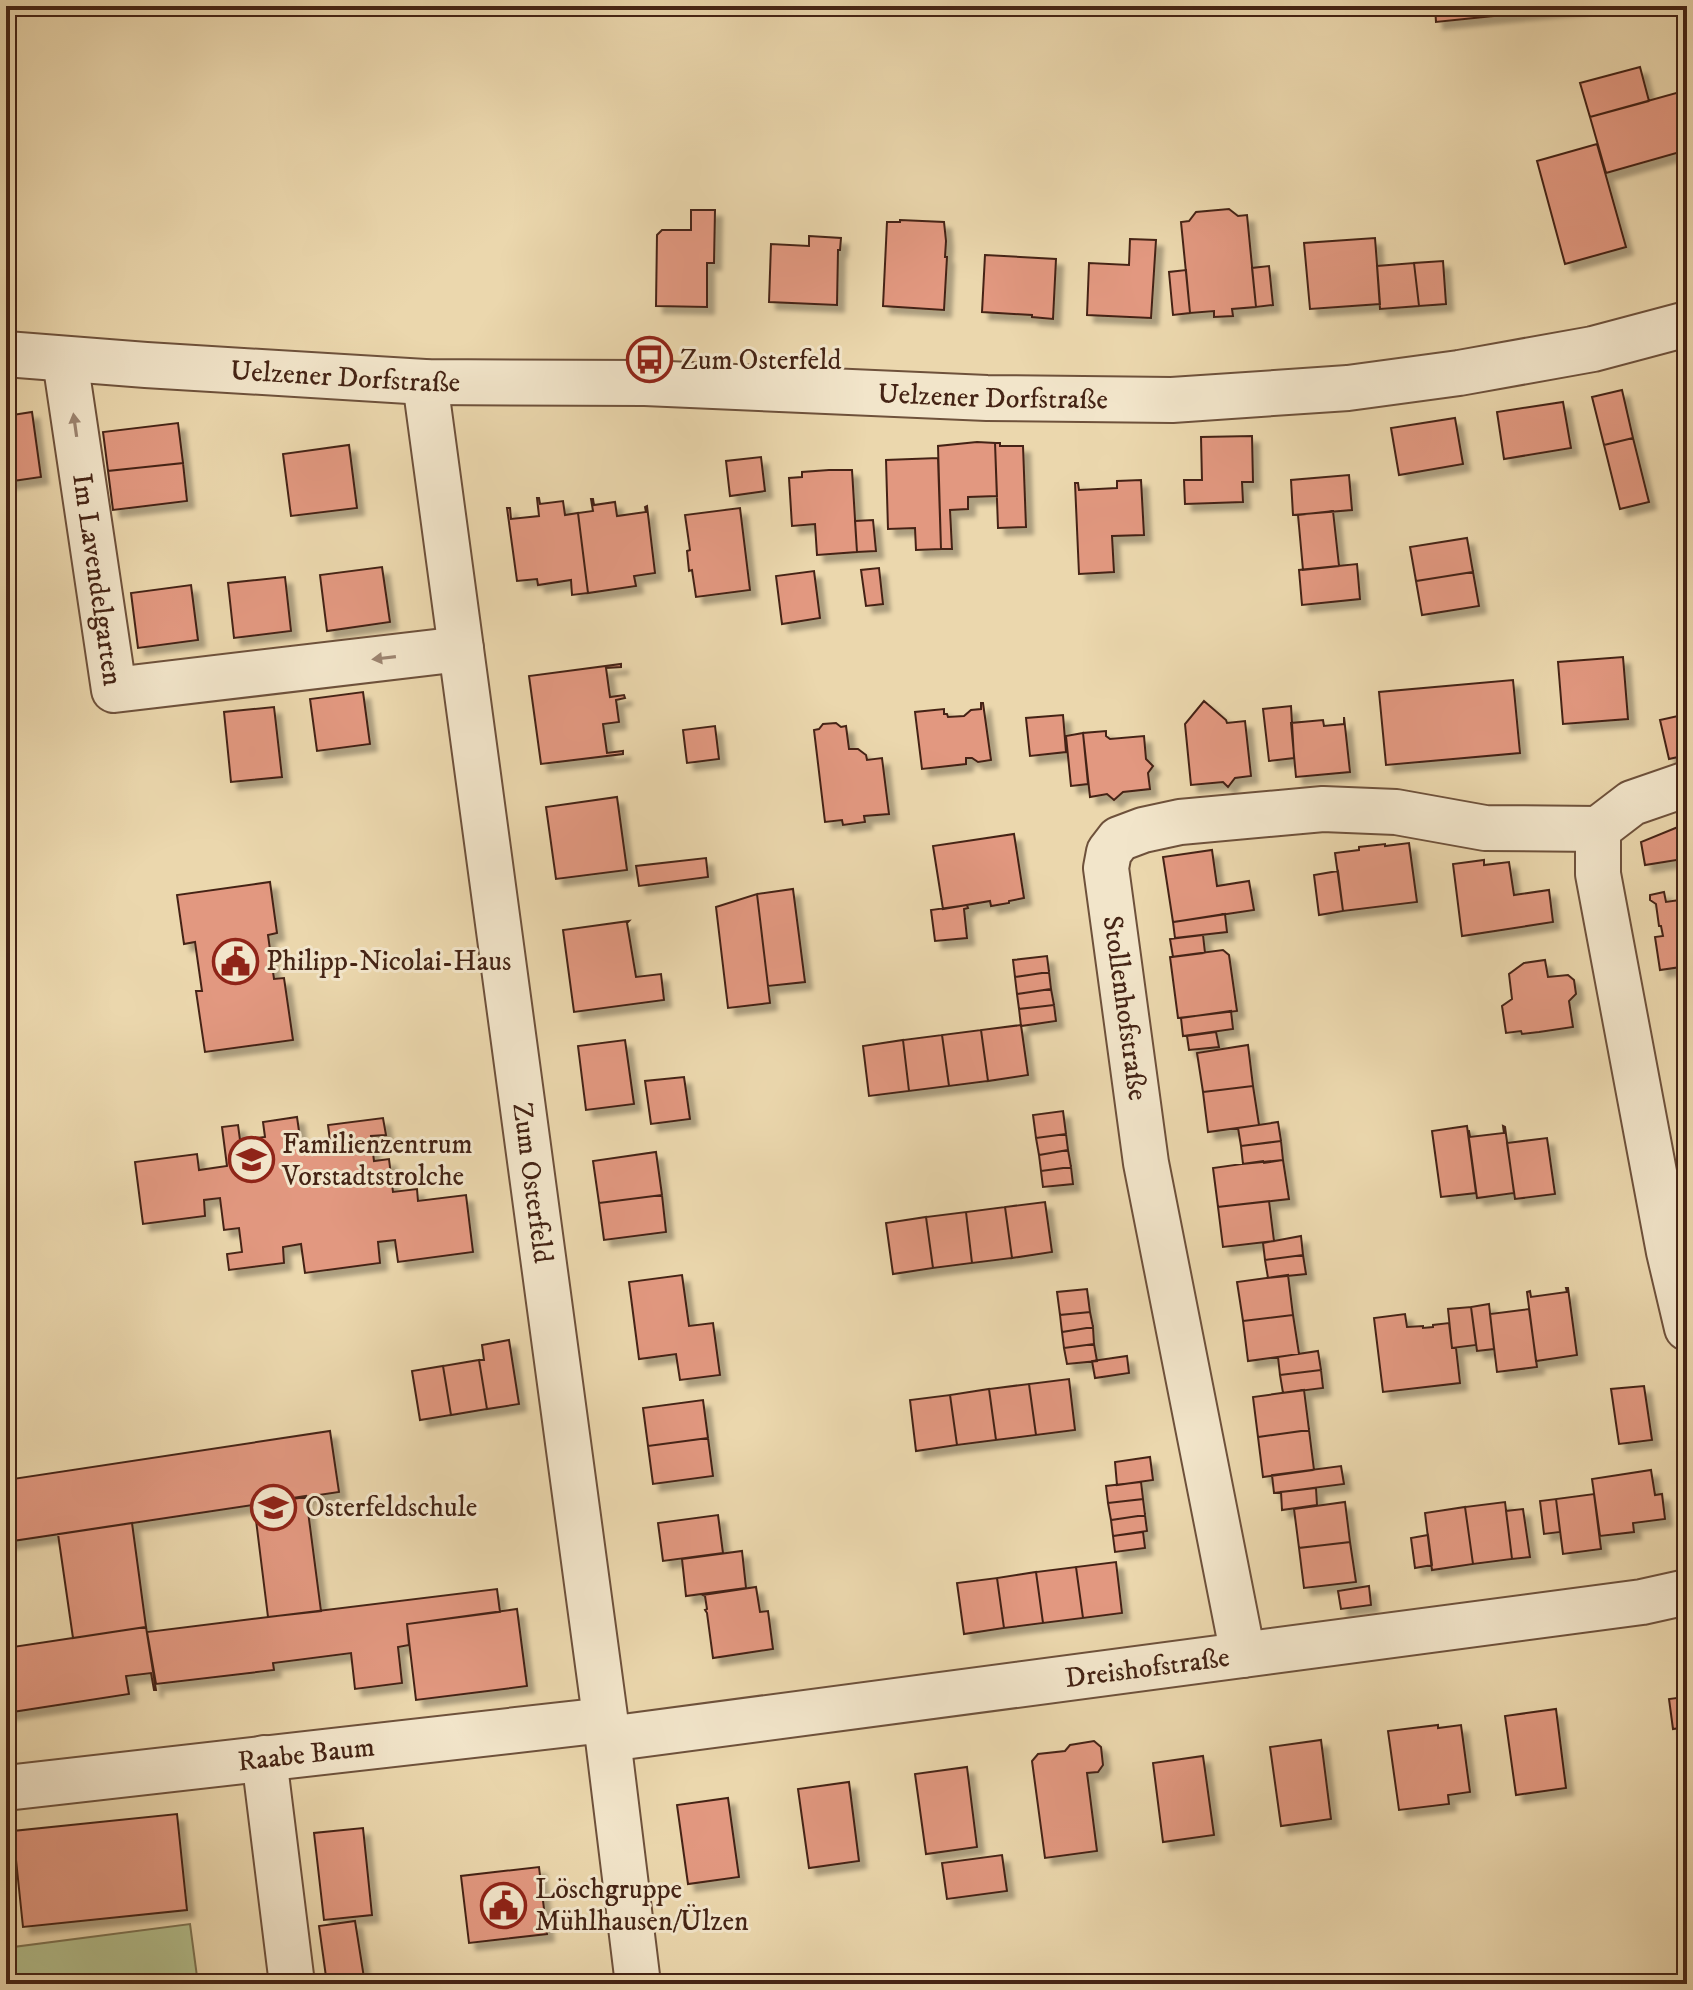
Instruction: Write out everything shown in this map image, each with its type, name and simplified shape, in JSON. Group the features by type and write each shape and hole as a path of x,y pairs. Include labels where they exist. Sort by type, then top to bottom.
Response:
{"street":[{"name":"Uelzener Dorfstraße","path":"6,354 425,382 645,383 987,398 1172,400 1348,388 1459,373 1593,349 1687,324"},
{"name":"Im Lavendelgarten","path":"65,360 114,690 461,649"},
{"name":"Zum Osterfeld","path":"425,382 638,1984"},
{"path":"1687,784 1632,803 1598,829 1598,874 1666,1237 1687,1328"},
{"name":"Stollenhofstraße","path":"1243,1655 1146,1163 1106,868 1109,852 1119,839 1180,822 1323,809 1396,812 1485,828 1598,829"},
{"name":"Dreishofstraße","path":"606,1730 1243,1655 1627,1604 1687,1592"},
{"name":"Raabe Baum","path":"6,1788 264,1758 606,1730"},
{"path":"264,1758 292,1984"}],"green space":[{"path":"190,1924 198,1984 6,1984 6,1948"}],"building":[{"path":"1435,6 1580,6 1580,7 1436,22"},
{"path":"1640,67 1649,101 1590,117 1580,83"},
{"path":"1687,90 1687,150 1606,173 1590,117"},
{"path":"1597,144 1626,247 1565,264 1537,161"},
{"path":"1229,209 1238,216 1247,215 1256,307 1232,309 1233,316 1214,317 1214,311 1190,313 1181,222 1189,221 1196,212"},
{"path":"691,210 715,210 714,263 707,263 707,307 656,306 657,235 662,230 691,230"},
{"path":"887,222 944,222 947,257 944,310 883,306"},
{"path":"809,236 841,238 837,305 769,302 771,244 809,246"},
{"path":"1375,238 1380,304 1310,309 1304,243"},
{"path":"1130,239 1156,240 1151,318 1087,315 1089,263 1129,265"},
{"path":"985,255 1056,259 1053,319 982,312"},
{"path":"1443,261 1446,304 1419,306 1414,263"},
{"path":"1414,263 1419,306 1380,309 1377,266"},
{"path":"1269,266 1273,305 1256,307 1252,268"},
{"path":"1186,270 1190,313 1173,315 1169,272"},
{"path":"1622,390 1633,438 1604,445 1592,397"},
{"path":"1563,402 1571,448 1504,459 1497,412"},
{"path":"32,412 41,477 6,482 6,416"},
{"path":"1455,418 1463,464 1399,475 1391,428"},
{"path":"178,423 183,463 108,471 103,432"},
{"path":"1252,436 1253,482 1242,482 1243,502 1185,504 1184,480 1202,480 1201,437"},
{"path":"1633,438 1649,502 1620,509 1604,445"},
{"path":"995,443 997,496 968,497 968,509 950,510 952,549 941,549 938,446"},
{"path":"995,443 1000,443 1000,446 1023,446 1026,527 998,528"},
{"path":"349,445 357,508 291,516 283,454"},
{"path":"761,457 765,491 730,496 726,461"},
{"path":"938,458 941,549 916,550 915,528 888,529 886,460"},
{"path":"183,463 187,501 113,510 108,471"},
{"path":"852,470 857,552 817,555 815,524 792,526 789,478 802,477 802,472"},
{"path":"1349,475 1352,510 1293,515 1291,480"},
{"path":"1141,480 1144,535 1112,536 1114,572 1079,574 1075,483 1078,483 1079,490 1117,488 1117,481"},
{"path":"537,498 540,504 563,501 565,515 578,513 588,593 572,595 571,580 538,585 537,579 517,581 507,508 510,508 511,519 539,516"},
{"path":"591,499 594,505 615,502 617,516 646,512 647,506 655,573 634,576 636,586 588,593 578,513 593,511"},
{"path":"740,508 750,590 696,597 692,570 689,571 687,551 690,550 685,515"},
{"path":"1333,511 1339,566 1303,570 1298,515"},
{"path":"873,520 876,551 857,552 855,521"},
{"path":"1467,538 1473,572 1416,581 1410,547"},
{"path":"1357,564 1360,599 1302,605 1299,570"},
{"path":"382,567 390,622 327,631 320,575"},
{"path":"879,568 883,604 866,606 861,570"},
{"path":"814,571 820,618 782,624 776,576"},
{"path":"1473,572 1479,606 1422,615 1416,581"},
{"path":"285,577 291,631 234,638 228,583"},
{"path":"191,585 198,640 138,648 131,593"},
{"path":"1623,657 1628,719 1563,724 1558,662"},
{"path":"621,664 621,667 606,668 610,697 624,695 625,698 616,700 619,722 603,724 607,753 623,751 623,754 541,764 529,676"},
{"path":"1513,680 1520,753 1386,765 1379,692"},
{"path":"363,692 370,744 317,751 310,699"},
{"path":"1204,701 1227,723 1245,721 1251,776 1235,778 1228,787 1223,782 1191,785 1185,724"},
{"path":"981,703 991,760 978,762 966,758 966,764 922,769 915,712 944,709 948,717 964,716 971,710 981,709"},
{"path":"1291,706 1294,758 1269,761 1263,709"},
{"path":"274,707 282,777 231,782 224,712"},
{"path":"1687,714 1687,755 1669,759 1660,720"},
{"path":"1063,715 1066,752 1030,756 1026,718"},
{"path":"1344,717 1350,772 1296,777 1291,723 1323,720 1324,726 1344,724"},
{"path":"823,724 846,726 849,749 858,749 867,760 882,758 889,814 864,816 865,822 843,825 842,820 825,822 814,730"},
{"path":"715,726 719,759 687,763 683,730"},
{"path":"1106,731 1110,739 1144,736 1146,759 1153,766 1148,773 1150,789 1123,792 1114,800 1107,794 1090,797 1083,733"},
{"path":"1083,733 1088,784 1071,786 1066,736"},
{"path":"617,797 627,870 556,879 546,807"},
{"path":"1678,827 1683,859 1645,865 1641,842"},
{"path":"1014,834 1024,898 991,906 990,901 943,909 933,846"},
{"path":"1409,843 1417,902 1343,911 1335,853 1359,850 1359,847"},
{"path":"1212,850 1217,886 1249,881 1254,910 1173,922 1163,857"},
{"path":"706,858 708,877 639,886 636,866"},
{"path":"1484,860 1484,865 1509,862 1514,895 1549,890 1553,922 1462,936 1453,864"},
{"path":"1338,871 1343,911 1319,915 1314,875"},
{"name":"Philipp-Nicolai-Haus","path":"270,882 277,933 268,935 274,979 284,978 293,1040 205,1052 196,991 202,991 195,942 184,944 177,895"},
{"path":"793,889 805,982 768,986 757,894"},
{"path":"1664,892 1666,902 1687,899 1686,994 1681,967 1660,970 1655,937 1663,936 1656,904 1650,900 1650,895"},
{"path":"757,894 770,1003 728,1008 716,907"},
{"path":"967,905 968,908 964,909 967,938 935,941 931,910"},
{"path":"1225,914 1227,932 1175,938 1173,922"},
{"path":"629,921 636,977 661,974 664,1000 574,1012 563,930"},
{"path":"1203,935 1205,953 1173,957 1170,939"},
{"path":"1223,950 1229,955 1237,1011 1178,1018 1170,957"},
{"path":"1047,956 1049,972 1015,977 1013,960"},
{"path":"1545,960 1548,977 1568,975 1574,980 1576,994 1569,1001 1573,1027 1522,1034 1521,1031 1506,1033 1502,1006 1512,999 1509,974 1524,963"},
{"path":"1049,972 1051,989 1017,994 1015,977"},
{"path":"1051,989 1054,1005 1019,1009 1017,994"},
{"path":"1054,1005 1056,1021 1021,1026 1019,1009"},
{"path":"1231,1011 1233,1029 1183,1036 1181,1018"},
{"path":"1021,1025 1028,1075 988,1081 981,1030"},
{"path":"981,1030 988,1081 949,1086 942,1035"},
{"path":"1216,1032 1219,1047 1189,1050 1187,1036"},
{"path":"942,1035 949,1086 909,1091 903,1040"},
{"path":"625,1040 634,1104 586,1110 578,1046"},
{"path":"903,1040 909,1091 869,1096 863,1046"},
{"path":"1248,1045 1253,1086 1203,1092 1197,1053"},
{"path":"684,1077 690,1119 651,1124 645,1081"},
{"path":"1253,1086 1259,1125 1208,1132 1203,1092"},
{"path":"1063,1111 1066,1134 1036,1138 1033,1115"},
{"path":"297,1117 302,1152 331,1148 328,1125 383,1118 386,1135 371,1136 374,1161 389,1159 393,1192 417,1189 418,1201 466,1195 473,1252 398,1262 395,1240 378,1242 380,1263 305,1273 301,1244 283,1247 284,1263 229,1270 227,1254 242,1252 239,1228 224,1230 220,1198 204,1200 205,1216 143,1224 135,1162 197,1154 199,1170 227,1166 222,1127 238,1125 240,1140 265,1137 263,1122"},
{"path":"1278,1122 1281,1141 1241,1146 1238,1128"},
{"path":"1467,1126 1476,1193 1441,1197 1432,1131"},
{"path":"1503,1126 1514,1193 1477,1198 1468,1131 1470,1137 1504,1133"},
{"path":"1066,1134 1068,1150 1039,1155 1036,1138"},
{"path":"1547,1138 1555,1194 1515,1199 1507,1143"},
{"path":"1281,1141 1283,1160 1243,1164 1241,1146"},
{"path":"1068,1150 1071,1167 1041,1171 1039,1155"},
{"path":"656,1152 662,1195 599,1203 593,1161"},
{"path":"1283,1160 1289,1199 1218,1207 1213,1168"},
{"path":"1071,1167 1073,1184 1043,1187 1041,1171"},
{"path":"662,1195 666,1232 604,1240 599,1203"},
{"path":"1269,1201 1274,1241 1223,1247 1218,1207"},
{"path":"1045,1202 1052,1252 1012,1258 1005,1207"},
{"path":"1005,1207 1012,1258 972,1263 966,1212"},
{"path":"966,1212 972,1263 933,1268 926,1217"},
{"path":"926,1217 933,1268 893,1274 886,1223"},
{"path":"1301,1236 1303,1255 1265,1260 1263,1243"},
{"path":"1303,1255 1306,1274 1268,1278 1265,1260"},
{"path":"682,1275 689,1326 713,1323 720,1375 680,1380 676,1354 639,1359 629,1282"},
{"path":"1288,1275 1293,1315 1243,1321 1237,1282"},
{"path":"1568,1288 1577,1355 1536,1361 1527,1292 1530,1291 1531,1297 1567,1292"},
{"path":"1087,1289 1090,1312 1060,1315 1057,1292"},
{"path":"1489,1304 1494,1349 1477,1351 1471,1307"},
{"path":"1471,1307 1476,1345 1452,1348 1448,1309"},
{"path":"1529,1309 1537,1367 1497,1372 1490,1314"},
{"path":"1090,1312 1093,1327 1062,1332 1060,1315"},
{"path":"1405,1314 1407,1327 1423,1328 1449,1323 1460,1383 1383,1392 1374,1318"},
{"path":"1293,1315 1299,1354 1248,1361 1243,1321"},
{"path":"1093,1327 1094,1344 1064,1348 1062,1332"},
{"path":"509,1340 519,1404 487,1409 479,1360 484,1360 482,1345"},
{"path":"1094,1344 1097,1361 1067,1364 1064,1348"},
{"path":"1318,1351 1321,1370 1280,1375 1278,1357"},
{"path":"1127,1356 1129,1373 1095,1378 1092,1361"},
{"path":"479,1360 487,1409 451,1415 443,1366"},
{"path":"443,1366 451,1415 420,1420 412,1371"},
{"path":"1321,1370 1323,1388 1283,1393 1280,1375"},
{"path":"1069,1379 1075,1430 1036,1435 1029,1384"},
{"path":"1029,1384 1036,1435 996,1440 989,1389"},
{"path":"1644,1386 1652,1440 1619,1444 1611,1389"},
{"path":"989,1389 996,1440 957,1445 950,1395"},
{"path":"1304,1390 1309,1430 1258,1437 1253,1397"},
{"path":"950,1395 957,1445 916,1451 910,1400"},
{"path":"703,1400 708,1438 648,1446 643,1408"},
{"path":"1309,1430 1314,1470 1263,1477 1258,1437"},
{"path":"330,1431 339,1492 6,1542 6,1480"},
{"path":"708,1438 713,1476 653,1484 648,1446"},
{"path":"1150,1457 1153,1480 1117,1485 1115,1462"},
{"path":"1341,1466 1344,1484 1274,1493 1272,1475"},
{"path":"1651,1470 1655,1495 1662,1494 1665,1519 1633,1523 1634,1532 1600,1536 1592,1479"},
{"path":"1141,1482 1143,1499 1108,1503 1106,1486"},
{"path":"1316,1488 1317,1505 1282,1510 1281,1492"},
{"path":"1594,1494 1601,1549 1563,1554 1556,1499"},
{"path":"306,1496 321,1611 268,1617 254,1504"},
{"path":"1143,1499 1145,1515 1111,1520 1108,1503"},
{"path":"1556,1499 1560,1532 1544,1534 1540,1501"},
{"path":"1345,1502 1350,1542 1299,1548 1294,1509"},
{"path":"1505,1502 1512,1559 1473,1564 1465,1507"},
{"path":"1465,1507 1473,1564 1432,1570 1425,1513"},
{"path":"1523,1509 1530,1557 1512,1559 1506,1511"},
{"path":"718,1515 723,1553 663,1561 658,1523"},
{"path":"1145,1515 1147,1531 1113,1536 1111,1520"},
{"path":"132,1523 146,1627 73,1638 58,1534"},
{"path":"1143,1532 1145,1548 1115,1552 1113,1536"},
{"path":"1428,1535 1432,1565 1415,1568 1411,1538"},
{"path":"1350,1542 1356,1582 1304,1588 1299,1548"},
{"path":"742,1551 746,1588 686,1596 682,1559"},
{"path":"1116,1562 1122,1613 1083,1618 1076,1567"},
{"path":"1076,1567 1083,1618 1043,1623 1036,1572"},
{"path":"1036,1572 1043,1623 1004,1628 997,1578"},
{"path":"997,1578 1004,1628 964,1634 957,1583"},
{"path":"1369,1586 1371,1605 1341,1609 1338,1591"},
{"path":"756,1587 760,1612 768,1611 773,1649 713,1658 703,1595"},
{"path":"497,1589 500,1612 407,1624 409,1645 398,1647 402,1683 355,1689 351,1653 273,1663 274,1670 156,1684 147,1632"},
{"path":"517,1609 527,1686 416,1700 407,1624"},
{"path":"146,1627 156,1690 151,1673 126,1676 129,1694 6,1713 6,1648"},
{"path":"1687,1657 1687,1727 1673,1729 1669,1699 1685,1697 1680,1658"},
{"path":"1556,1709 1566,1788 1516,1795 1505,1716"},
{"path":"1438,1725 1438,1728 1461,1725 1470,1792 1448,1795 1449,1804 1399,1810 1388,1731"},
{"path":"1321,1740 1331,1819 1281,1826 1270,1747"},
{"path":"1094,1741 1101,1747 1103,1765 1098,1772 1087,1773 1097,1851 1045,1858 1032,1761 1038,1754 1065,1751 1070,1745"},
{"path":"1203,1756 1214,1835 1163,1842 1153,1763"},
{"path":"967,1767 977,1847 926,1854 915,1774"},
{"path":"849,1782 859,1861 809,1868 798,1789"},
{"path":"728,1798 739,1877 688,1884 677,1805"},
{"path":"177,1814 187,1910 23,1927 13,1831"},
{"path":"363,1828 372,1915 324,1920 314,1833"},
{"path":"1002,1855 1007,1891 947,1899 942,1863"},
{"name":"Löschgruppe Mühlhausen/Ülzen","path":"539,1867 547,1934 469,1943 461,1876"},
{"path":"355,1921 365,1984 327,1984 319,1926"}],"place":[{"name":"Zum Osterfeld","path":"649,360"},
{"name":"Philipp-Nicolai-Haus","path":"235,961"},
{"name":"Familienzentrum Vorstadtstrolche","path":"251,1160"},
{"name":"Osterfeldschule","path":"274,1507"},
{"name":"Löschgruppe Mühlhausen/Ülzen","path":"504,1905"}]}
